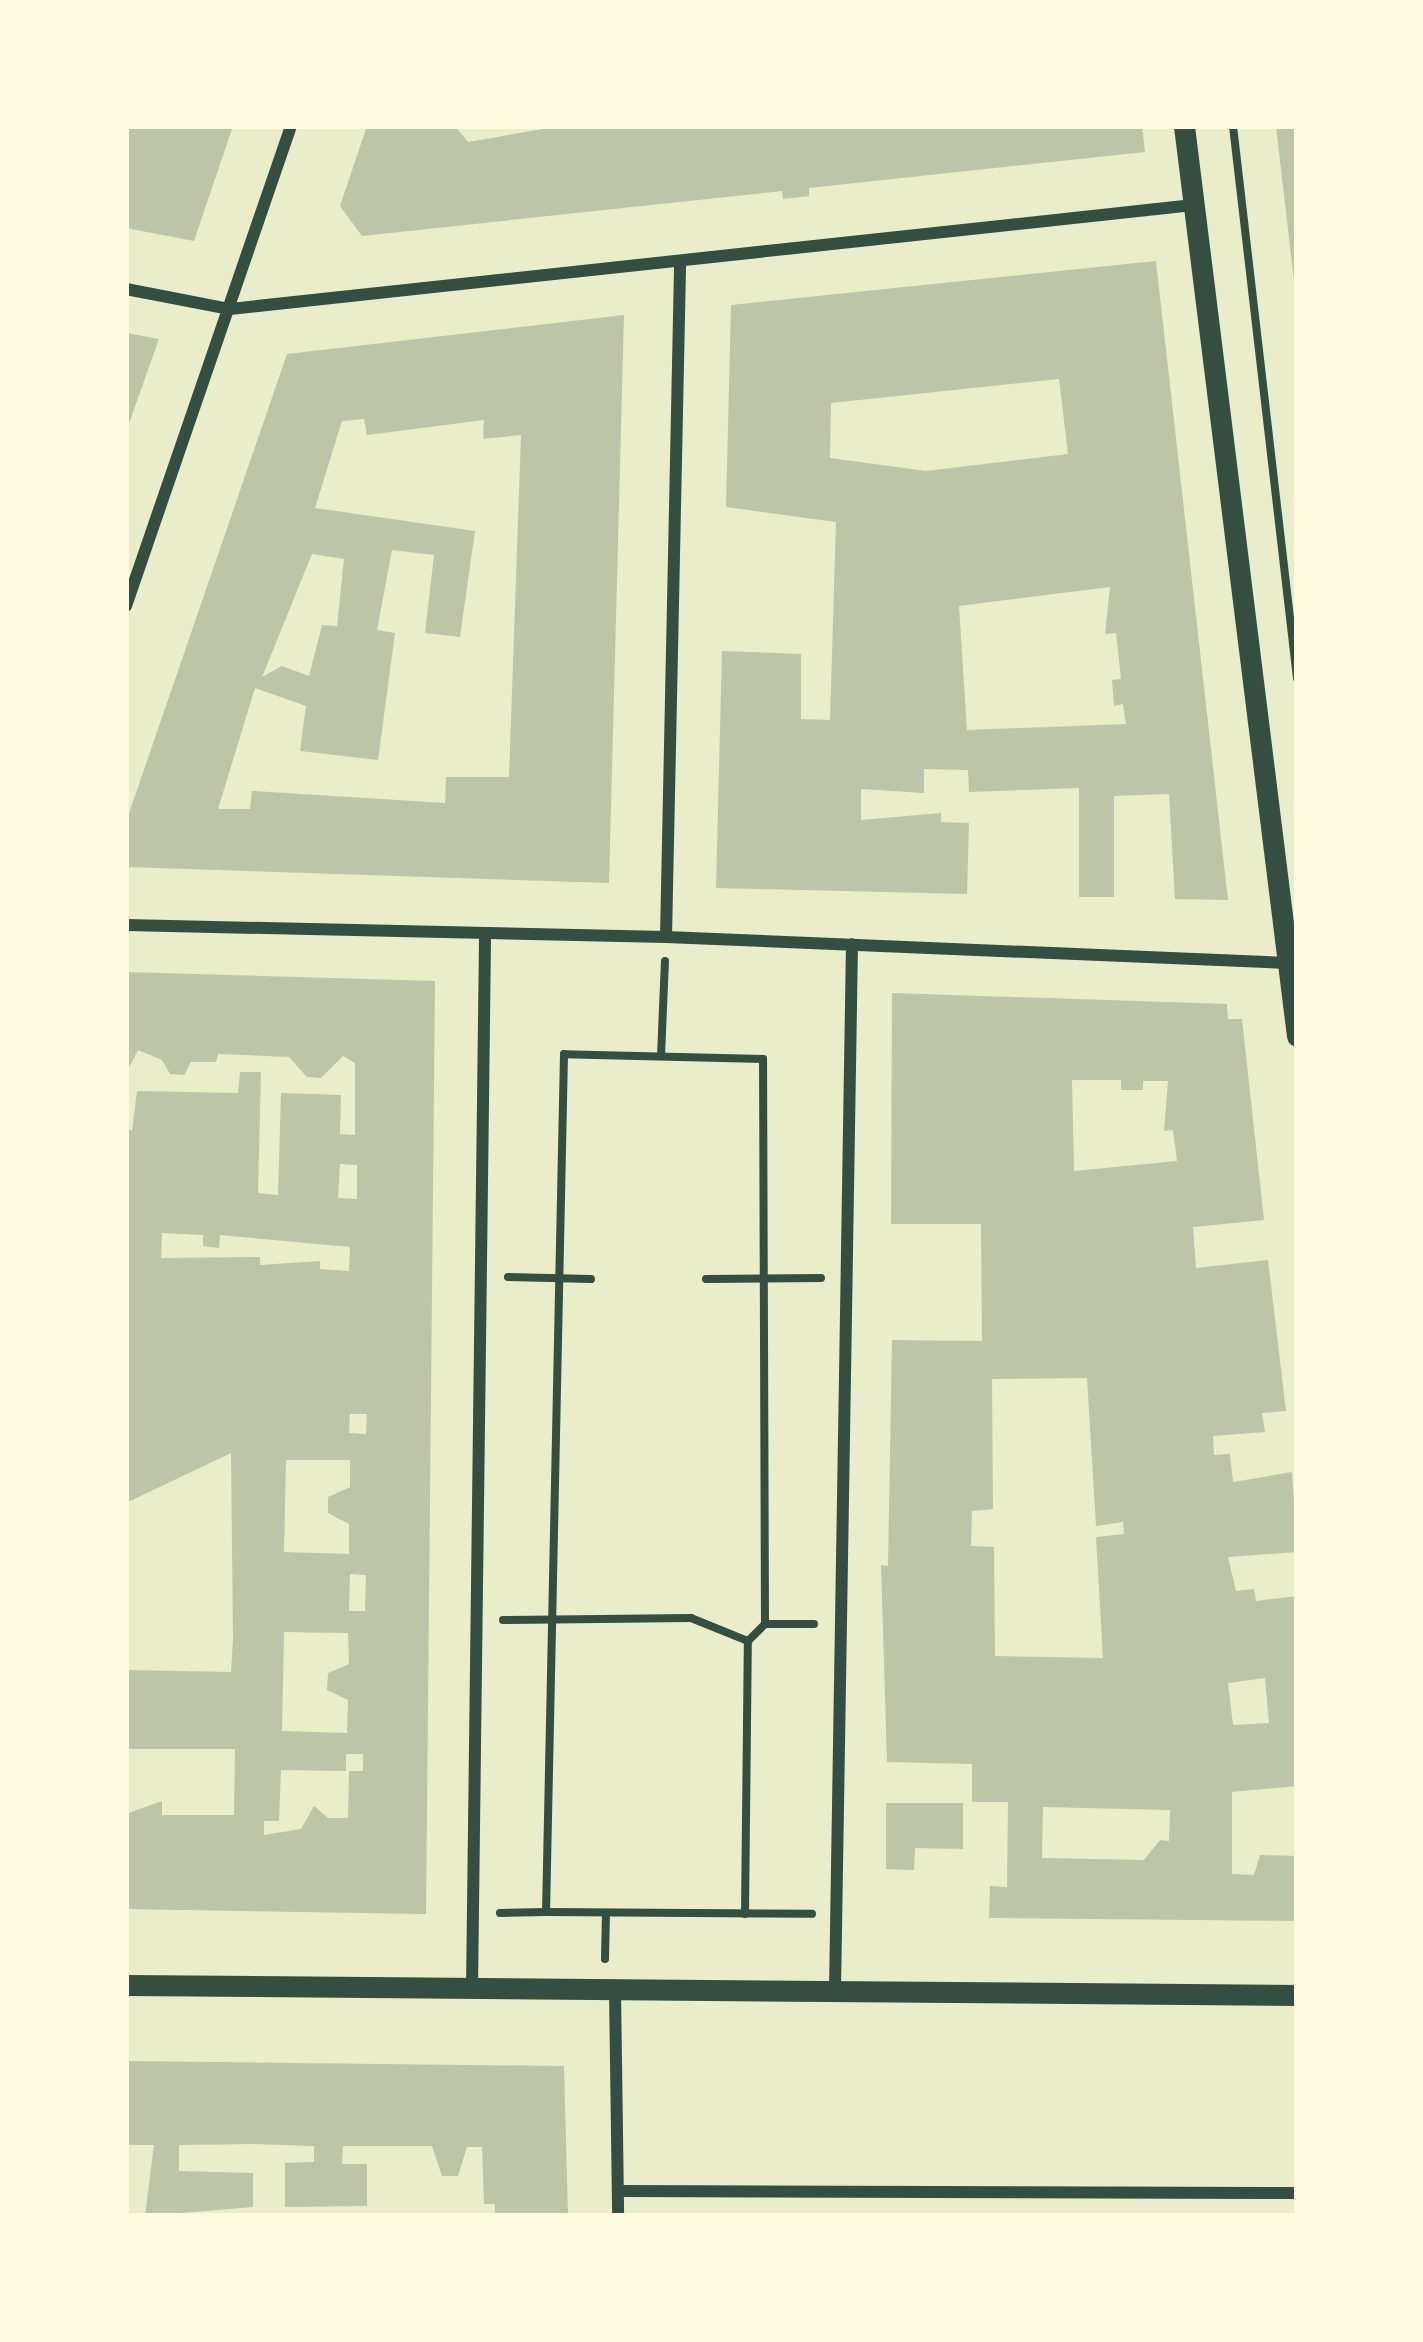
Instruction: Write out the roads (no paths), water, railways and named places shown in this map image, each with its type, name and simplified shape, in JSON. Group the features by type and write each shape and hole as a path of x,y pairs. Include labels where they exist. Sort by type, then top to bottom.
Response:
{"street":[{"path":"126,606 292,126"},
{"path":"1184,126 1297,1036"},
{"path":"126,289 230,309 680,266 1192,205"},
{"path":"666,937 680,266"},
{"path":"126,926 666,937 1289,963"},
{"path":"472,1989 484,933"},
{"path":"835,1991 853,944"},
{"path":"126,1984 1297,1994"},
{"path":"616,1990 618,2216"},
{"path":"618,2191 1297,2193"}]}
